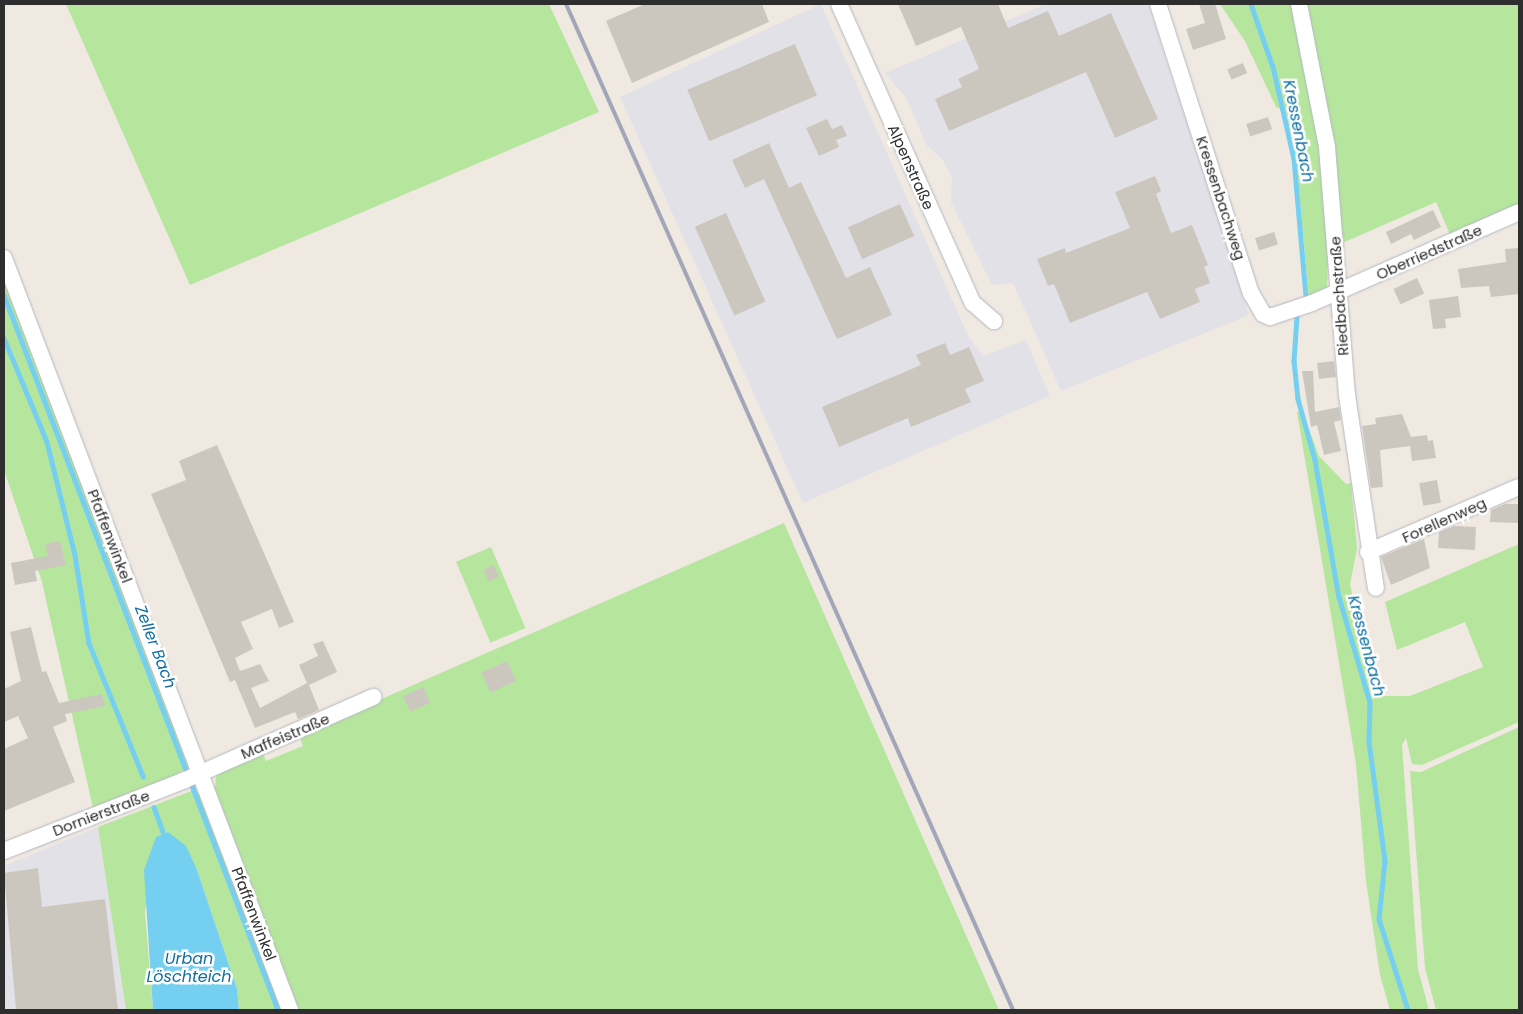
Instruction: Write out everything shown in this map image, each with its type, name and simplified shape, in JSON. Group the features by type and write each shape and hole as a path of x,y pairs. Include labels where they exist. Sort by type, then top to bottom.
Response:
{"street":[{"name":"Alpenstraße","path":"839,4 972,303 994,321"},
{"name":"Kressenbachweg","path":"1158,4 1257,306 1270,317 1338,291"},
{"name":"Riedbachstraße","path":"1299,4 1327,147 1338,291 1368,552 1376,588"},
{"name":"Oberriedstraße","path":"1338,291 1519,212"},
{"name":"Pfaffenwinkel","path":"4,258 194,775 290,1010"},
{"name":"Forellenweg","path":"1368,552 1519,487"},
{"name":"Maffeistraße","path":"194,775 373,697"},
{"name":"Dornierstraße","path":"4,851 194,775"}],"shaded area":[{"path":"821,4 968,336 983,356 1026,340 1050,396 803,503 620,97"},
{"path":"1046,4 1148,4 1249,315 1061,391 1013,283 992,285 951,202 952,178 943,160 927,146 906,98 885,73"},
{"path":"98,827 126,1010 4,1010 4,866"}],"green space":[{"path":"66,4 549,4 599,112 190,285"},
{"path":"1220,4 1293,4 1320,136 1328,256 1327,289 1309,299 1296,155 1286,111 1276,107 1245,41"},
{"path":"1304,4 1519,4 1519,207 1451,237 1436,202 1340,244"},
{"path":"4,267 189,766 168,780 93,808 42,582 4,470"},
{"path":"1302,411 1319,456 1346,484 1351,483 1357,548 1350,585 1371,670 1383,696 1410,696 1483,667 1465,622 1397,650 1385,602 1519,544 1519,722 1422,765 1412,764 1406,738 1402,745 1418,969 1429,1010 1390,1010 1380,975 1366,881 1356,764 1297,412"},
{"path":"784,523 999,1010 299,1010 215,789 216,775 262,751 266,761 303,746 299,735"},
{"path":"491,547 525,628 490,643 456,562"},
{"path":"1519,727 1519,1010 1436,1010 1425,968 1410,771 1421,772"},
{"path":"194,790 199,793 282,1010 239,1010 237,989 197,870 168,832 156,837 145,913 153,1010 126,1010 98,827"}],"water":[{"name":"Urban Löschteich","path":"168,832 186,846 197,870 237,989 239,1010 153,1010 144,870 156,837"}],"building":[{"path":"645,4 762,4 769,22 632,83 606,21"},
{"path":"898,4 998,4 1008,28 1048,11 1059,36 1111,13 1158,119 1115,138 1086,72 949,131 935,99 962,87 958,79 979,69 961,27 916,46"},
{"path":"1199,4 1215,4 1226,39 1193,50 1186,29 1205,23"},
{"path":"795,44 817,96 709,141 687,90"},
{"path":"1243,63 1247,73 1231,80 1227,69"},
{"path":"1268,117 1272,129 1250,136 1246,124"},
{"path":"827,119 832,129 842,125 847,136 836,140 839,147 819,156 806,128"},
{"path":"769,143 789,188 801,182 846,278 870,267 892,315 837,339 764,179 745,188 732,160"},
{"path":"1155,176 1161,191 1156,194 1171,233 1192,225 1208,265 1204,267 1210,283 1195,289 1200,302 1160,319 1147,292 1070,323 1054,284 1048,286 1037,259 1065,248 1066,253 1130,228 1115,192"},
{"path":"900,204 914,236 862,259 848,227"},
{"path":"1433,210 1441,227 1414,240 1411,234 1391,244 1386,232"},
{"path":"726,213 765,302 734,315 695,227"},
{"path":"1274,232 1278,244 1259,251 1255,238"},
{"path":"1519,248 1519,294 1491,297 1489,286 1461,288 1458,269 1506,262 1505,249"},
{"path":"1417,278 1424,293 1401,304 1393,289"},
{"path":"1458,296 1461,317 1445,319 1446,328 1433,329 1429,300"},
{"path":"945,343 950,355 969,347 984,381 965,389 971,402 911,427 908,418 839,447 822,407 921,365 916,355"},
{"path":"1334,361 1336,377 1319,379 1317,363"},
{"path":"1302,371 1313,371 1315,412 1339,407 1341,420 1334,422 1341,451 1324,455 1317,425 1311,427"},
{"path":"1402,414 1411,437 1427,435 1428,441 1433,440 1436,458 1412,461 1410,446 1380,450 1383,487 1371,488 1362,426 1376,424 1375,418"},
{"path":"217,445 294,622 279,628 272,609 241,622 253,649 235,658 240,671 260,664 269,681 251,688 260,708 307,683 299,665 318,656 313,644 323,641 337,672 309,685 319,710 298,719 295,712 255,728 235,680 230,682 151,494 186,480 179,461"},
{"path":"1437,480 1441,503 1423,506 1419,483"},
{"path":"1505,504 1519,504 1519,523 1490,522 1491,510"},
{"path":"1454,526 1476,527 1475,550 1438,548 1439,532"},
{"path":"1424,539 1430,568 1391,585 1381,557"},
{"path":"60,541 66,565 35,571 37,581 15,585 11,563 48,556 45,544"},
{"path":"493,565 499,577 489,582 483,570"},
{"path":"31,627 42,672 46,671 59,703 102,694 105,706 65,714 67,721 53,727 75,782 4,811 4,749 28,738 18,716 4,722 4,689 21,681 10,632"},
{"path":"507,661 516,681 490,692 481,672"},
{"path":"423,687 430,702 410,712 403,696"},
{"path":"38,868 42,907 105,899 118,1010 16,1010 4,873"}],"waterway":[{"name":"Kressenbach","path":"1251,4 1273,67 1294,159 1306,297"},
{"name":"Zeller Bach","path":"4,295 278,1010"},
{"name":"Kressenbach","path":"1297,317 1294,361 1298,399 1315,460 1339,597 1370,702 1369,742 1385,861 1379,919 1408,1010"},
{"name":"Zeller Bach","path":"4,338 47,442 75,555 89,643 143,776"},
{"name":"Zeller Bach","path":"154,807 164,834"}],"railway":[{"path":"566,4 1013,1010"}]}
